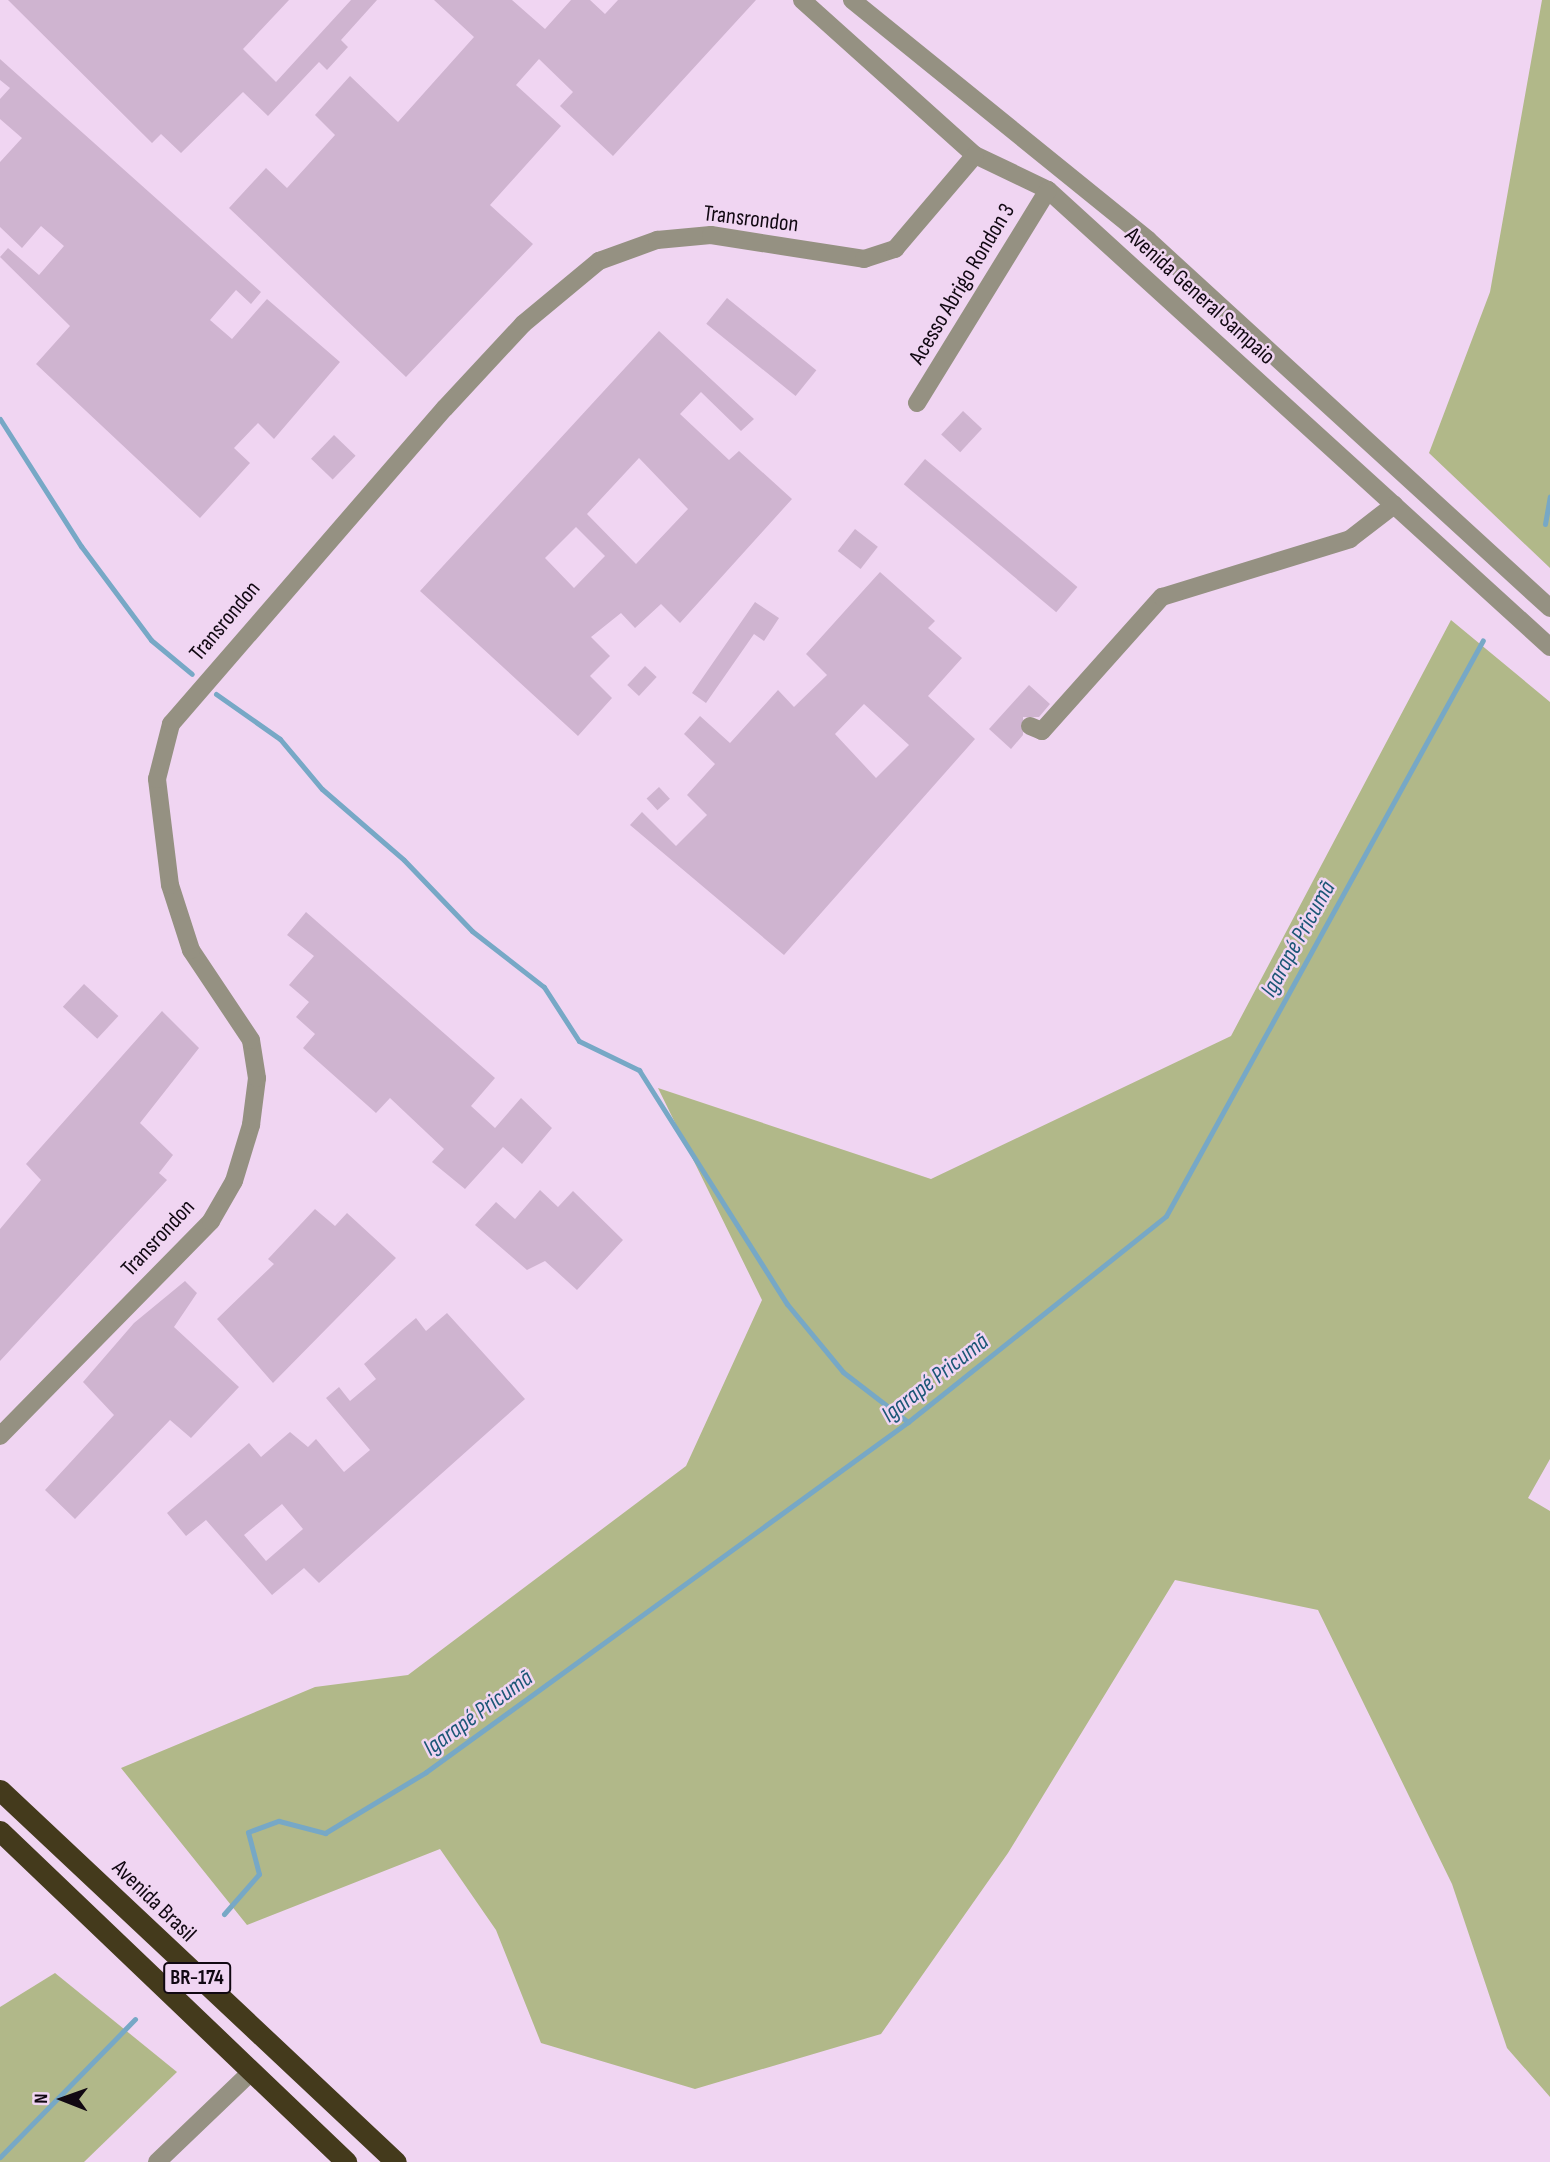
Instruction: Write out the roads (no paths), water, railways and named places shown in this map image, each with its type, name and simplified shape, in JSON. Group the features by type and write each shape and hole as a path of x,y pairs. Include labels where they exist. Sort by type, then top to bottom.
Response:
{"highway":[{"name":"Avenida Brasil","path":"0,1790 396,2162"},
{"name":"BR-174","path":"0,1831 169,1987 250,2073 346,2162"}],"street":[{"name":"Avenida General Sampaio","path":"802,0 975,155 1048,190 1550,648"},
{"name":"Avenida General Sampaio","path":"853,0 1148,240 1550,608"},
{"name":"Transrondon","path":"0,1436 211,1221 234,1181 251,1125 257,1078 251,1040 191,950 170,885 157,779 172,724 445,408 523,324 599,261 657,240 711,235 864,259 895,249 975,155"},
{"name":"Acesso Abrigo Rondon 3","path":"918,404 1048,190"},
{"path":"1127,262 1148,240"},
{"path":"1030,726 1042,731 1162,597 1350,539 1394,505"},
{"path":"1459,565 1478,543"},
{"path":"157,2162 250,2073"}],"waterway":[{"path":"0,419 81,546 151,640 192,674"},
{"name":"Igarapé Pricumã","path":"1545,524 1550,496"},
{"name":"Igarapé Pricumã","path":"224,1914 259,1874 248,1832 279,1821 325,1833 426,1772 908,1422 1166,1216 1483,640"},
{"path":"216,694 280,739 322,789 404,860 472,931 544,987 579,1041 639,1070 787,1304 843,1372 908,1422"},
{"name":"Igarapé Pricumã","path":"0,2157 135,2019"}]}
